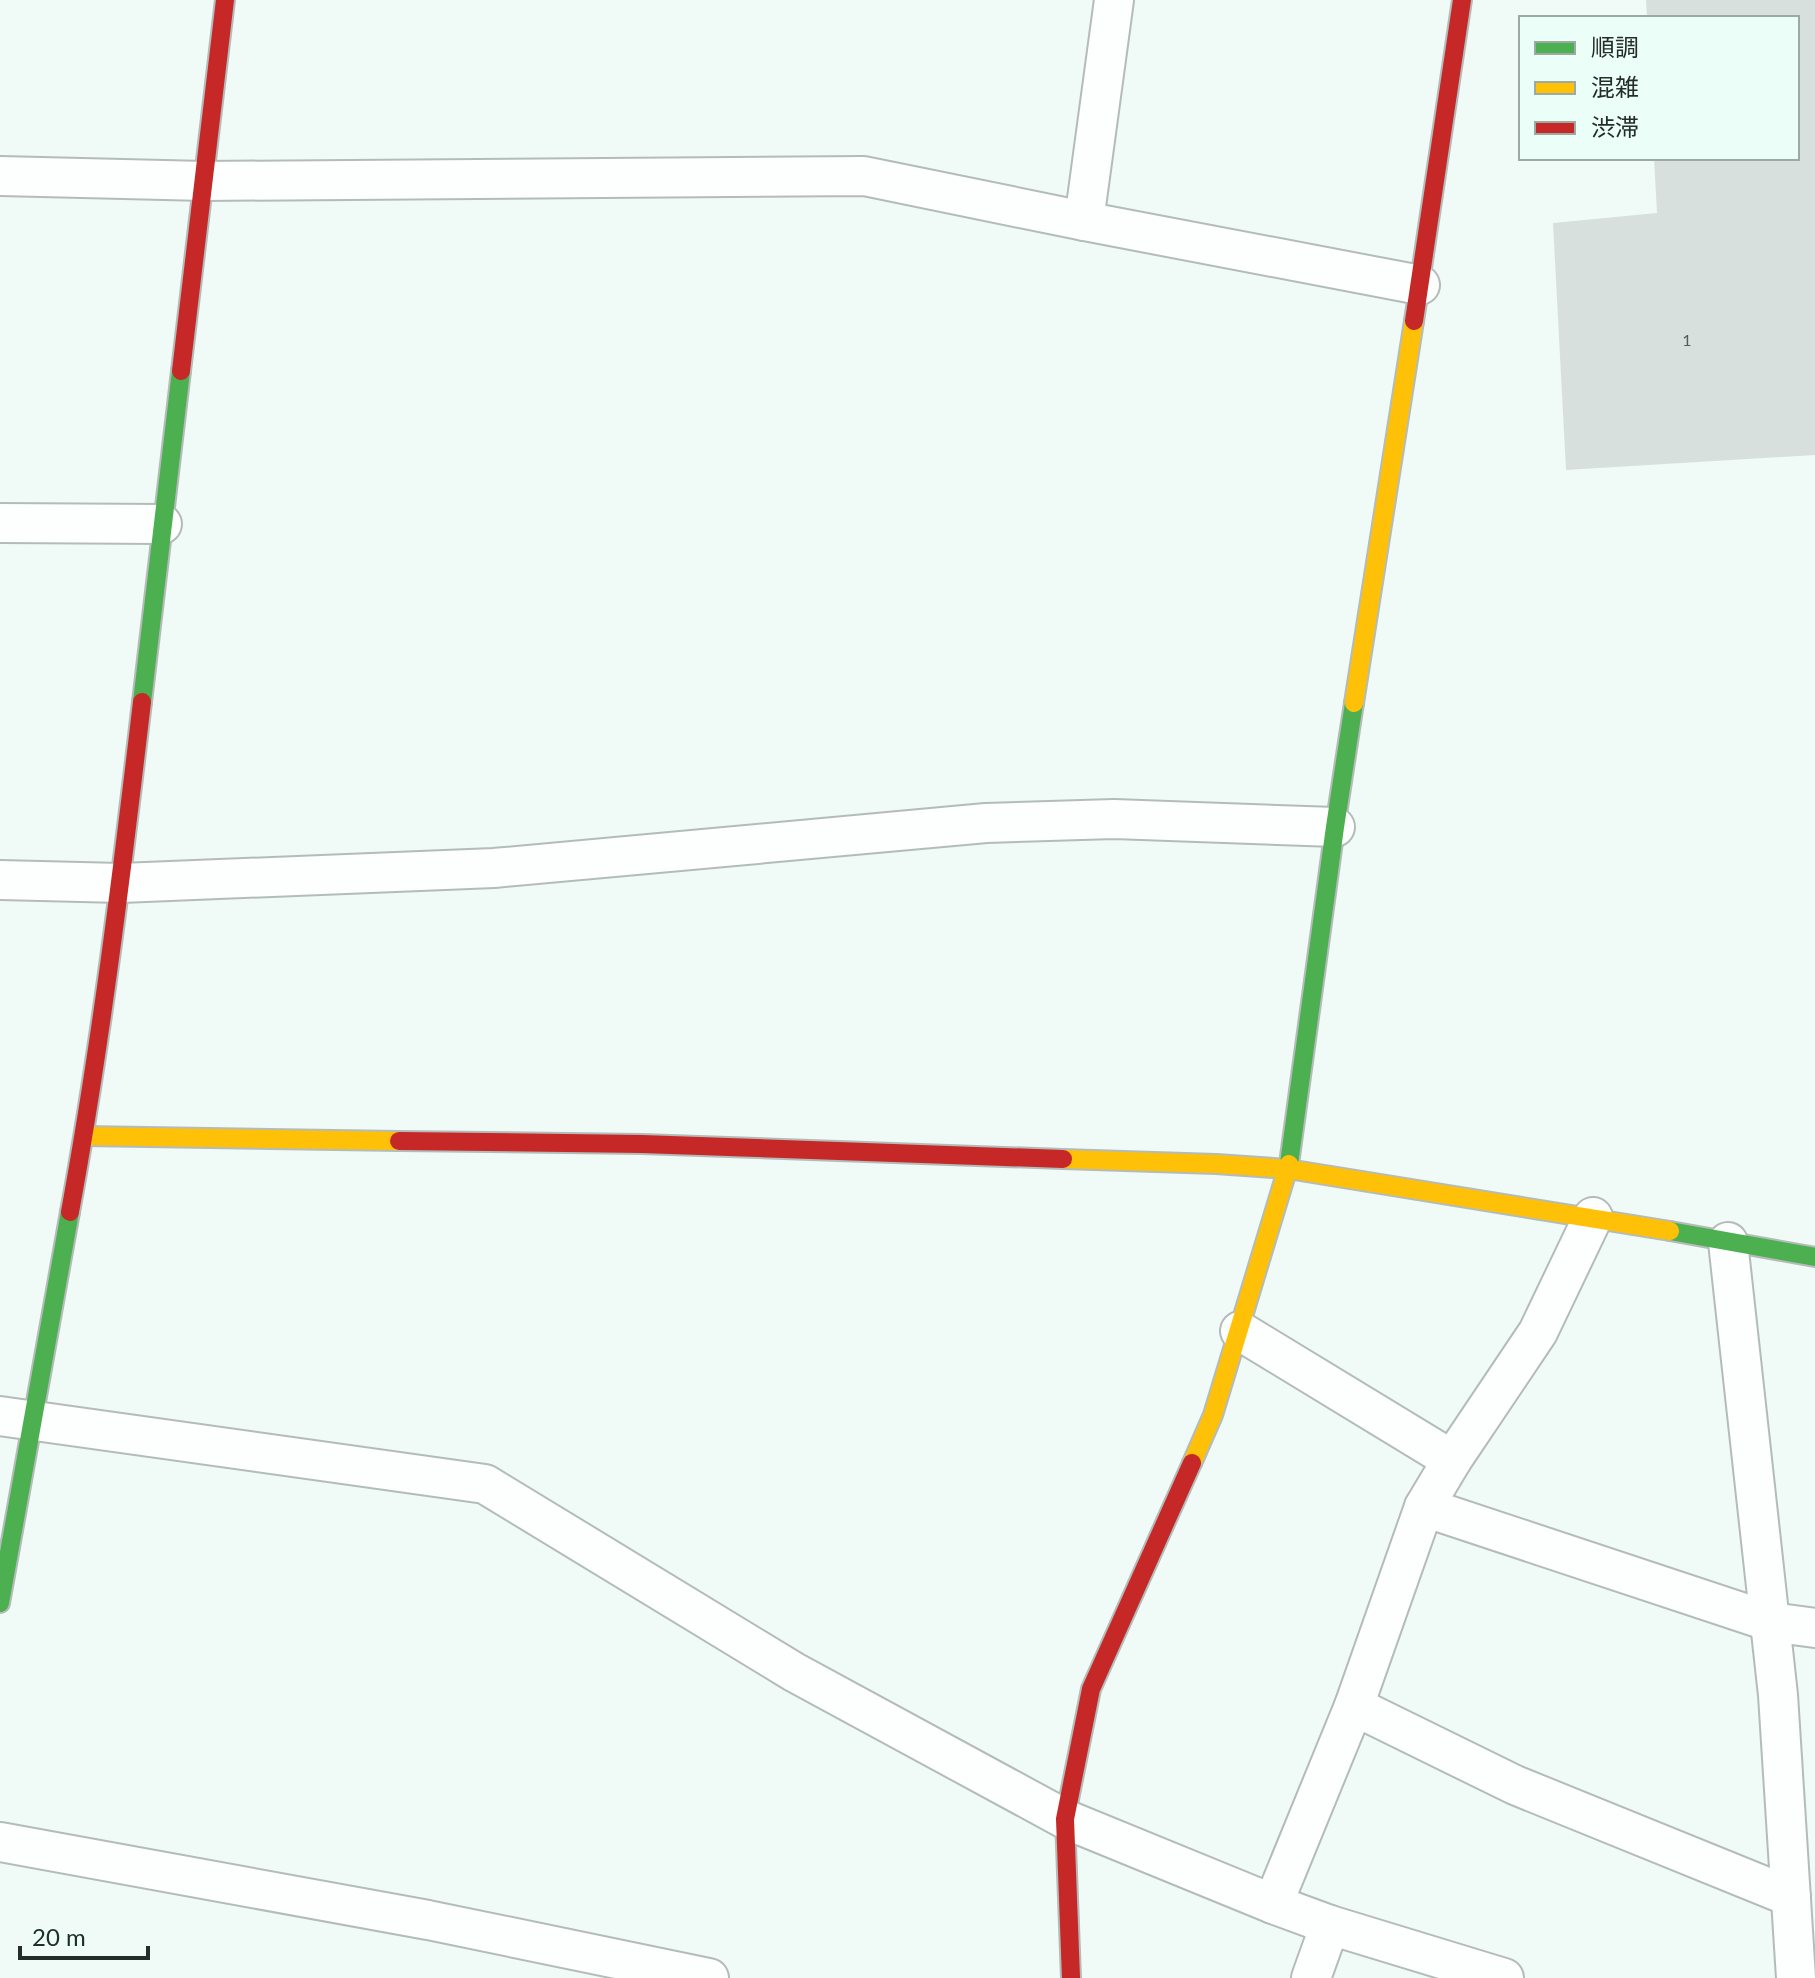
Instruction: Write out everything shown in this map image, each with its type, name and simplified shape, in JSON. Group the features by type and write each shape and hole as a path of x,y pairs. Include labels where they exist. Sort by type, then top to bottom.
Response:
{"street":[{"path":"0,1603 17,1418 84,1136 121,883 225,0"},
{"path":"1084,221 1114,0"},
{"path":"1071,1978 1065,1819 1091,1689 1213,1415 1288,1169 1335,827 1462,0"},
{"path":"0,176 205,181 864,176 1420,285"},
{"path":"0,523 162,524"},
{"path":"0,880 121,883 494,868 986,823 1114,819 1335,827"},
{"path":"84,1136 642,1144 1288,1169 1593,1217 1815,1257"},
{"path":"1273,1904 1354,1706 1424,1507 1538,1332 1593,1217"},
{"path":"1728,1242 1778,1695 1796,1978"},
{"path":"1240,1331 1452,1460"},
{"path":"17,1418 485,1484 794,1672 1065,1819 1330,1925 1504,1978"},
{"path":"1424,1507 1771,1622 1815,1628"},
{"path":"1354,1706 1515,1785 1791,1897"},
{"path":"0,1842 428,1920 709,1978"},
{"path":"1311,1978 1330,1925"}],"building":[{"path":"1646,0 1815,0 1815,455 1566,470 1553,223 1657,213 1654,160 1799,160 1799,16 1647,16"}],"traffic: fast":[{"path":"142,702 181,371"},
{"path":"1289,1164 1354,703"},
{"path":"0,1603 70,1212"},
{"path":"1670,1231 1815,1257"}],"traffic: slow":[{"path":"1354,703 1414,321"},
{"path":"84,1136 399,1141"},
{"path":"1063,1159 1288,1169 1670,1231"},
{"path":"1192,1463 1213,1415 1289,1164"}],"traffic: jam":[{"path":"181,371 225,0"},
{"path":"1414,321 1462,0"},
{"path":"70,1212 119,894 142,702"},
{"path":"399,1141 642,1144 1063,1159"},
{"path":"1071,1978 1065,1819 1091,1689 1192,1463"}]}
